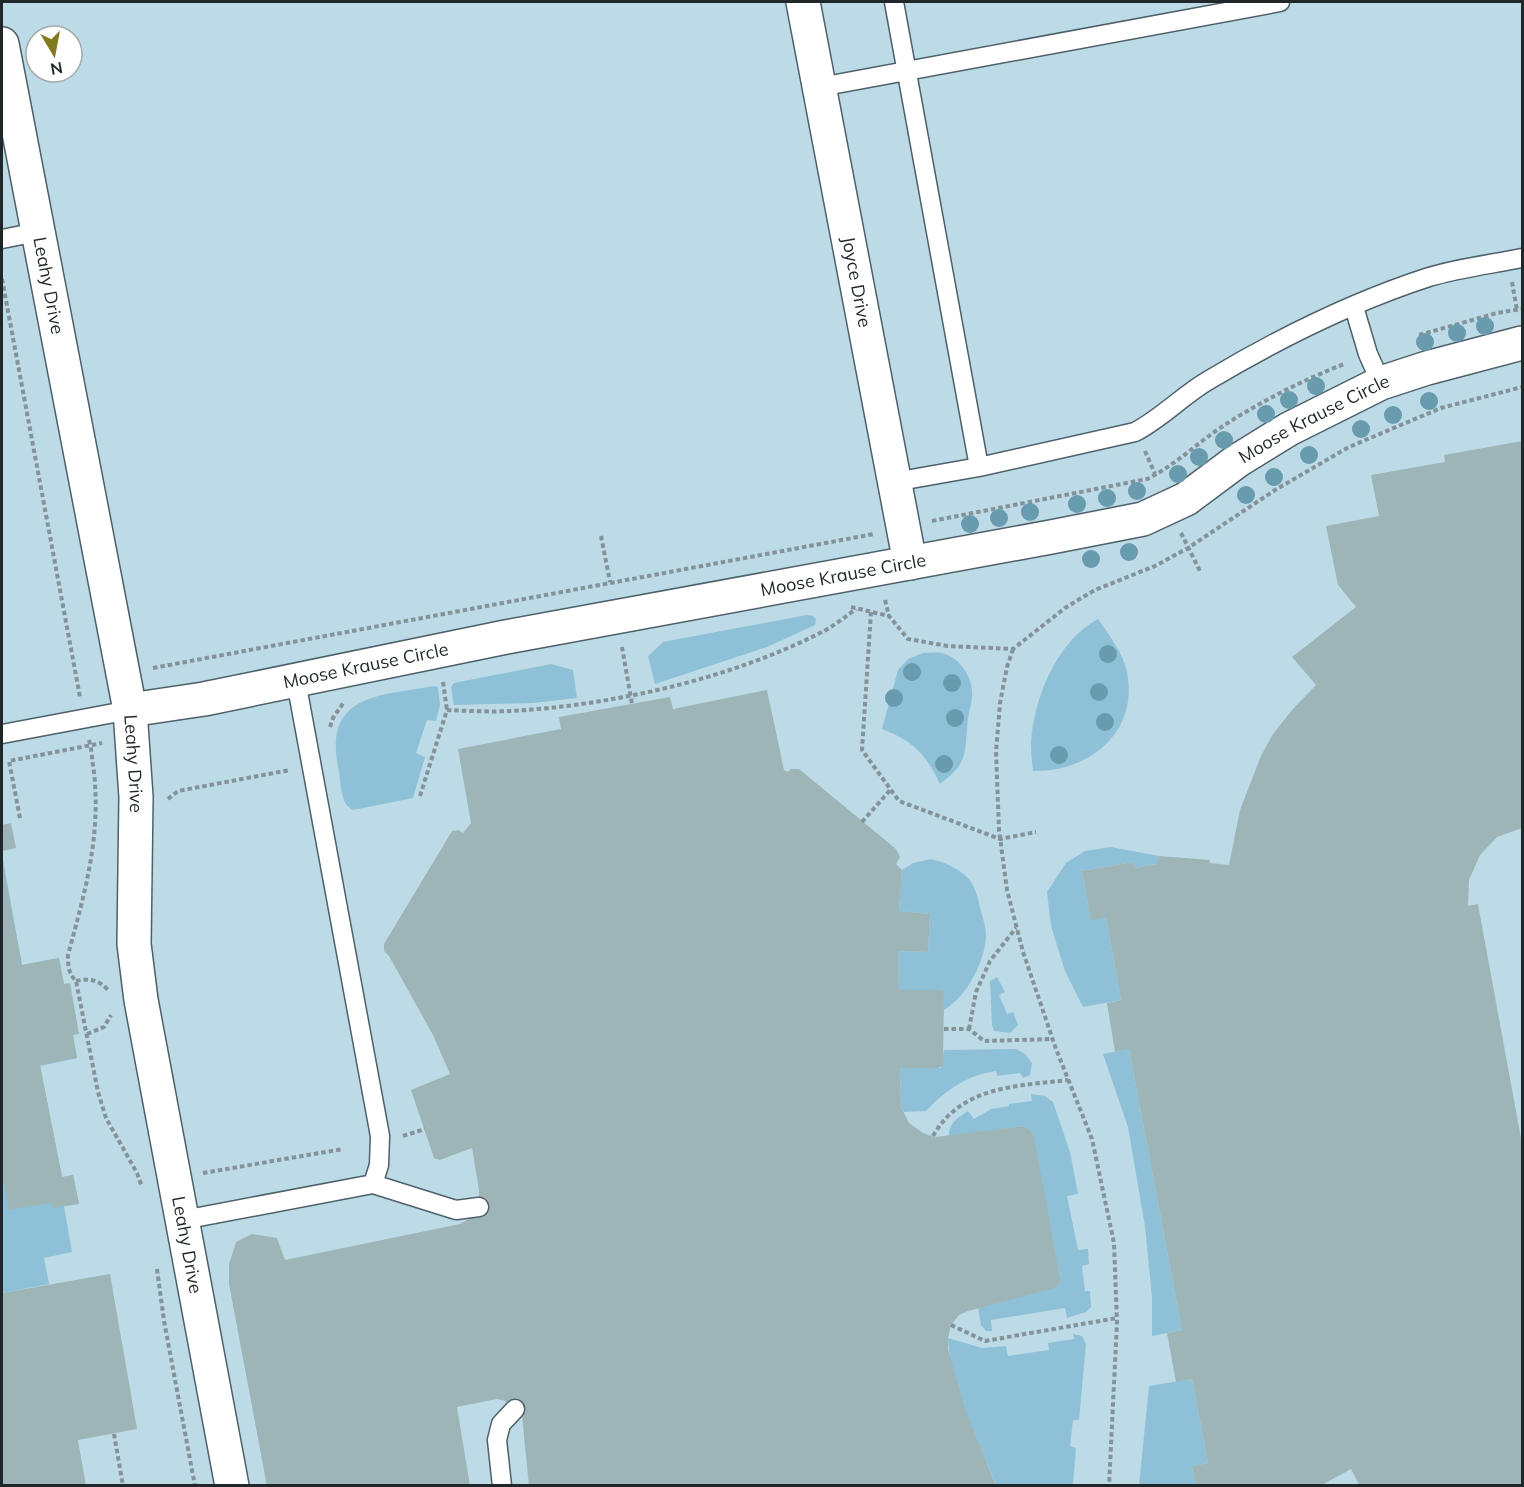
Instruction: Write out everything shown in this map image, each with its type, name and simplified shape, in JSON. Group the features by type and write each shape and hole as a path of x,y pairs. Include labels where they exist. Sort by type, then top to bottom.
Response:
{"street":[{"name":"Joyce Drive","path":"803,2 910,563"},
{"name":"Leahy Drive","path":"2,44 129,710 136,796 134,944 141,1000 232,1485"},
{"name":"Moose Krause Circle","path":"129,710 204,699 506,637 1143,519 1186,499 1237,461 1289,429 1381,383 1427,368 1520,331"}],"lane":[{"path":"894,2 979,466"},
{"path":"820,87 1280,2"},
{"path":"2,239 37,232"},
{"path":"894,482 1135,432 1149,425 1208,381 1309,327 1388,292 1431,277 1522,258"},
{"path":"1354,307 1368,354 1381,383"},
{"path":"296,681 380,1136 379,1165 373,1184"},
{"path":"2,734 129,710"},
{"path":"183,1220 373,1184 456,1210 479,1207"},
{"path":"502,1485 497,1440 501,1424 515,1409"}],"path":[{"path":"2,279 82,719 91,745 96,796 94,847 68,955 70,975 76,981 105,1118 137,1173 144,1191"},
{"path":"1512,280 1520,331"},
{"path":"1409,339 1497,313 1522,309"},
{"path":"924,523 1147,479 1167,469 1219,429 1280,393 1350,361"},
{"path":"1143,448 1160,485"},
{"path":"1177,524 1202,573"},
{"path":"150,657 153,668 877,533"},
{"path":"601,536 612,591"},
{"path":"420,796 447,710 509,711 566,706 683,684 758,659 823,631 857,609"},
{"path":"871,612 862,750 899,801 1000,839 1036,832"},
{"path":"621,640 632,704"},
{"path":"1013,649 1000,702 996,752 1000,839 1007,890 1023,952 1068,1080 1092,1139 1111,1232 1117,1318 1109,1485"},
{"path":"330,729 333,718 345,701"},
{"path":"20,818 9,761 111,741"},
{"path":"96,796 136,796 167,800 178,791 312,765"},
{"path":"862,822 891,789"},
{"path":"969,1029 976,992 990,961 1017,927"},
{"path":"76,981 85,979 95,981 109,992"},
{"path":"87,1034 104,1027 113,1010"},
{"path":"944,1029 969,1029 984,1041 1053,1039"},
{"path":"933,1136 940,1122 956,1107 982,1093 1016,1086 1068,1080"},
{"path":"402,1136 425,1129"},
{"path":"201,1162 203,1173 343,1149"},
{"path":"157,1259 158,1287 195,1485"},
{"path":"951,1325 985,1341 1117,1318"},
{"path":"114,1434 123,1485"}],"shaded area":[{"path":"2,2 1522,2 1522,1485 2,1485"},
{"path":"807,615 816,619 815,625 767,647 655,684 648,656 663,642"},
{"path":"1098,619 1115,644 1125,665 1129,694 1125,713 1117,730 1106,745 1091,756 1073,765 1054,770 1033,771 1031,743 1033,725 1050,672 1071,641"},
{"path":"923,653 942,653 954,658 967,673 972,691 964,756 950,776 940,784 929,764 917,750 902,738 882,729 898,670 908,659"},
{"path":"551,664 573,670 577,698 533,703 454,705 451,687 454,683"},
{"path":"438,687 440,705 436,721 427,720 416,753 425,757 413,798 353,810 347,806 341,786 336,743 340,725 348,711 361,702 377,697"},
{"path":"1111,847 1159,856 1157,864 1134,868 1133,862 1082,871 1091,920 1106,917 1121,1000 1083,1007 1065,971 1051,926 1047,892 1066,863 1085,851"},
{"path":"2,854 22,965 59,958 77,1058 40,1066 62,1177 73,1175 79,1204 64,1206 72,1252 44,1258 49,1284 2,1293"},
{"path":"931,859 955,868 970,881 977,896 986,932 982,956 973,977 960,996 944,1010 944,995 939,990 899,990 898,951 928,952 930,914 899,911 902,870 913,863"},
{"path":"997,977 1005,992 999,995 1007,1014 1013,1012 1018,1025 1010,1033 994,1031 992,1025 990,981"},
{"path":"1016,1049 1025,1054 1032,1063 1030,1075 1023,1078 1020,1073 997,1076 996,1071 985,1073 958,1085 941,1096 926,1111 904,1112 901,1107 900,1068 941,1068 944,1050"},
{"path":"1129,1049 1182,1330 1152,1336 1152,1298 1145,1226 1128,1127 1103,1054"},
{"path":"1031,1094 1045,1096 1053,1102 1070,1152 1078,1194 1067,1196 1078,1250 1088,1249 1089,1264 1082,1266 1085,1291 1090,1291 1091,1307 1086,1312 1067,1318 1065,1308 991,1320 992,1331 986,1331 981,1325 978,1308 1060,1283 1060,1277 1031,1131 1025,1126 949,1136 949,1131 955,1121 968,1111 974,1119 991,1109 1032,1101"},
{"path":"1073,1334 1082,1336 1086,1344 1079,1420 1073,1420 1070,1446 1076,1448 1073,1485 996,1485 959,1395 948,1338 982,1348 1006,1346 1008,1356 1049,1350 1048,1343 1074,1339"},
{"path":"1192,1379 1208,1463 1192,1466 1196,1485 1139,1486 1149,1386"}],"building":[{"path":"1522,441 1522,828 1497,837 1480,855 1469,880 1468,906 1478,904 1522,1144 1522,1486 1360,1486 1351,1469 1320,1486 1196,1486 1192,1466 1208,1463 1192,1379 1176,1382 1167,1333 1182,1330 1129,1049 1115,1052 1107,1003 1121,1000 1106,917 1091,921 1082,871 1133,862 1134,868 1157,864 1159,856 1210,860 1210,863 1229,865 1240,810 1261,756 1273,734 1316,685 1292,657 1356,607 1338,585 1326,526 1379,516 1371,475 1445,462 1444,455"},
{"path":"767,690 784,770 788,772 791,769 799,769 896,849 900,857 896,864 902,870 899,911 930,914 928,952 898,951 899,990 939,990 944,995 943,1066 900,1068 901,1107 909,1123 923,1133 935,1137 1025,1126 1034,1137 1060,1283 1054,1288 959,1315 951,1325 948,1338 948,1349 965,1409 996,1486 529,1486 522,1416 505,1401 497,1399 457,1407 470,1486 267,1486 229,1284 229,1264 236,1242 252,1234 277,1238 285,1260 460,1224 472,1217 479,1207 479,1190 472,1148 440,1160 434,1158 411,1090 450,1074 433,1035 384,951 384,944 452,831 458,830 463,833 471,823 458,749 561,729 559,717 670,697 673,709"},
{"path":"11,823 16,848 2,851 2,825"},
{"path":"2,860 22,965 59,958 64,984 70,983 79,1034 73,1035 77,1058 40,1065 62,1177 73,1175 79,1204 52,1208 51,1203 9,1210 2,1173"},
{"path":"110,1274 137,1429 78,1440 86,1486 2,1486 2,1293"}]}
